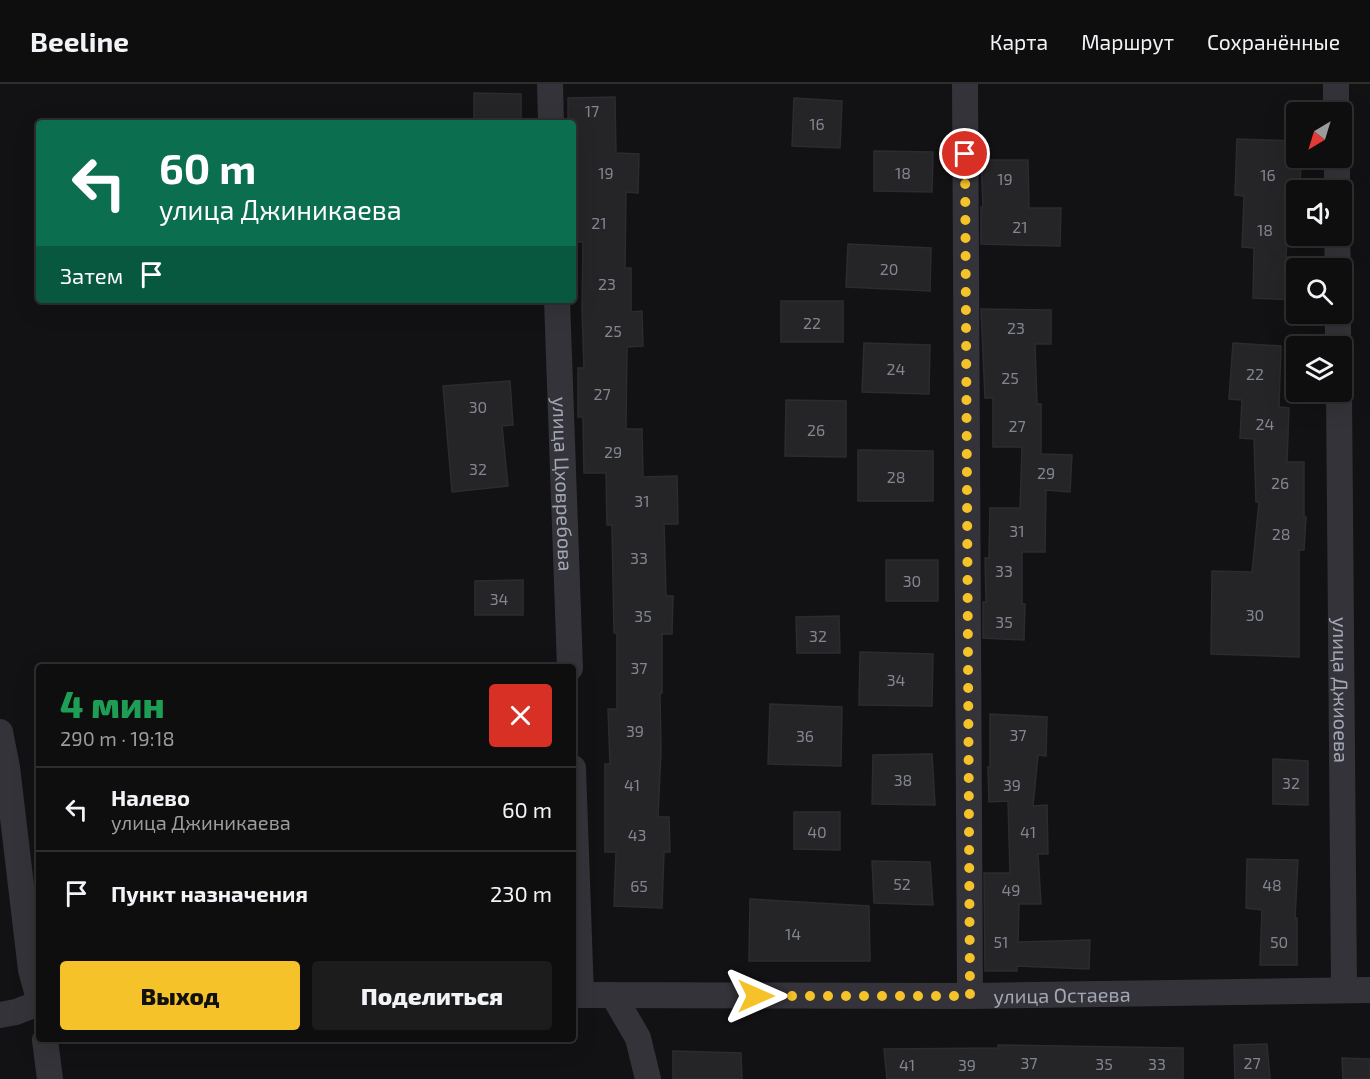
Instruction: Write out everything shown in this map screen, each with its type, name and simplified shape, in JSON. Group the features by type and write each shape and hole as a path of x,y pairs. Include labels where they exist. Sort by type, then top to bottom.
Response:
{"street":[{"path":"550,84 552,120"},
{"path":"965,84 970,996"},
{"path":"1336,84 1336,102"},
{"name":"улица Цховребова","path":"557,303 570,664"},
{"name":"улица Джиоева","path":"1339,402 1344,990"},
{"path":"0,732 7,767 31,970 36,989"},
{"path":"576,938 577,995"},
{"name":"улица Остаева","path":"577,995 970,996 1370,990"},
{"path":"613,995 638,1038 648,1079"},
{"path":"0,1015 16,1012 36,1002"},
{"path":"45,1042 50,1079"}],"building":[{"path":"474,93 521,94 521,120 474,120"},
{"path":"615,97 616,153 639,154 638,193 626,192 625,268 631,268 631,312 642,311 643,346 627,347 626,429 642,429 643,477 677,476 678,524 664,524 666,596 673,596 672,634 662,634 658,817 669,817 670,852 664,852 662,908 614,906 616,852 605,852 605,764 610,764 608,709 617,709 617,633 614,633 612,525 607,525 606,473 584,473 583,417 578,417 578,368 584,368 583,242 576,242 576,120 568,120 568,98"},
{"path":"794,98 842,101 840,148 792,146"},
{"path":"1237,139 1286,141 1286,168 1301,168 1300,180 1286,180 1286,257 1296,258 1286,258 1286,300 1253,298 1254,248 1242,247 1244,196 1235,195"},
{"path":"874,151 933,152 932,192 874,191"},
{"path":"981,160 1028,160 1029,208 1061,208 1060,246 981,244 981,207 983,207"},
{"path":"848,244 931,248 930,291 846,287"},
{"path":"781,301 843,301 843,342 781,342"},
{"path":"981,309 1051,310 1051,344 1035,344 1037,404 1041,404 1041,454 1072,455 1070,492 1046,490 1045,552 1022,552 1022,604 1025,604 1024,640 983,638 983,602 986,602 985,558 989,558 990,508 1020,508 1022,447 993,447 993,398 985,398"},
{"path":"864,343 930,345 929,394 862,392"},
{"path":"1233,343 1281,346 1279,407 1289,408 1287,462 1304,462 1304,517 1306,517 1304,550 1299,550 1299,657 1211,654 1212,571 1252,572 1259,502 1256,502 1254,439 1240,438 1242,400 1229,399"},
{"path":"510,381 513,425 502,426 508,486 452,492 443,386"},
{"path":"786,400 846,401 846,457 785,456"},
{"path":"858,450 933,451 933,501 858,501"},
{"path":"886,560 938,560 938,601 886,601"},
{"path":"523,580 523,615 475,615 475,581"},
{"path":"839,616 840,653 797,653 796,617"},
{"path":"860,652 933,654 932,706 859,705"},
{"path":"770,704 842,707 841,766 768,764"},
{"path":"990,714 1047,717 1046,756 1038,755 1033,806 1047,805 1048,854 1038,854 1041,904 1019,904 1018,942 1090,940 1089,969 1017,966 1017,971 985,971 984,873 1010,873 1008,801 989,802"},
{"path":"932,754 935,805 872,804 873,755"},
{"path":"1273,759 1308,761 1308,805 1273,804"},
{"path":"794,812 840,812 840,850 794,849"},
{"path":"1247,859 1298,860 1295,918 1297,918 1297,965 1260,965 1262,910 1246,908"},
{"path":"872,861 930,862 933,905 874,903"},
{"path":"750,899 869,906 870,961 749,961"},
{"path":"1267,1044 1270,1079 1235,1079 1234,1045"},
{"path":"998,1045 1183,1048 1183,1079 887,1079 884,1049 998,1048"},
{"path":"673,1051 741,1053 742,1079 673,1079"},
{"path":"1342,1058 1370,1059 1370,1079 1343,1079"}],"route":[{"path":"756,996 970,996 965,154"}]}
